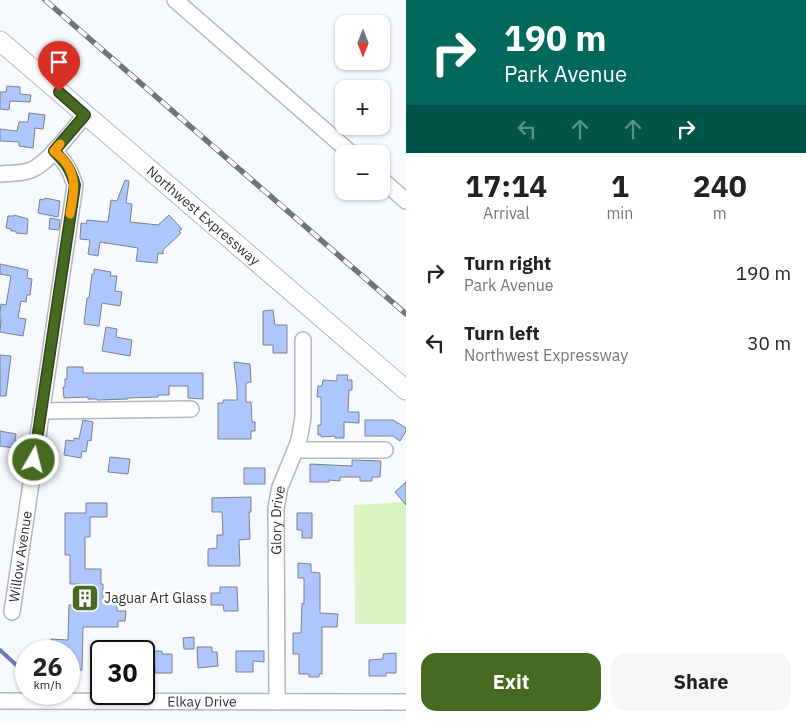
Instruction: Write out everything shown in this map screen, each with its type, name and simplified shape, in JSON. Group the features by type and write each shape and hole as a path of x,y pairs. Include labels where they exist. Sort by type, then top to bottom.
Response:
{"main road":[{"name":"Northwest Expressway","path":"0,41 406,390"}],"street":[{"path":"175,0 342,145"},
{"path":"0,174 23,172 41,164 85,115"},
{"name":"Willow Avenue","path":"12,612 75,185 66,163 54,151"},
{"path":"390,187 406,200"},
{"name":"Glory Drive","path":"277,702 276,508 280,487 300,435 303,340"},
{"path":"41,411 191,409"},
{"path":"295,450 385,450"},
{"name":"Elkay Drive","path":"0,701 406,702"}],"green space":[{"path":"406,502 406,624 355,624 354,505"}],"building":[{"path":"7,86 20,87 20,94 31,95 30,102 10,101 9,110 0,109 0,92 6,92"},
{"path":"29,113 45,115 43,129 35,128 33,148 19,146 19,142 0,141 0,129 17,131 19,122 28,122"},
{"path":"125,180 129,181 126,203 132,204 130,222 158,225 169,215 182,229 179,231 181,233 163,250 163,254 158,253 157,263 136,261 138,248 100,242 98,256 88,254 90,240 80,239 81,223 86,224 87,220 108,222 111,200 117,201"},
{"path":"45,198 60,201 58,217 38,213 40,199 44,200"},
{"path":"14,215 28,219 27,234 16,233 16,231 6,228 8,216"},
{"path":"50,218 60,220 59,230 49,229"},
{"path":"0,264 28,270 27,278 32,279 30,295 27,295 26,302 21,301 18,318 26,319 23,336 0,332 1,304 6,305 11,276 0,274"},
{"path":"94,269 111,272 110,276 117,276 115,291 122,292 120,306 102,303 99,326 84,324 87,298 89,298"},
{"path":"273,310 275,325 287,325 287,353 273,353 273,345 263,345 263,311"},
{"path":"106,327 117,329 116,337 132,340 130,356 102,351"},
{"path":"0,355 11,356 6,396 0,396"},
{"path":"234,362 250,364 251,382 246,383 246,402 251,402 252,422 255,422 255,431 251,431 251,439 218,439 218,403 223,403 223,400 237,400"},
{"path":"67,367 83,367 83,373 203,373 203,399 188,398 188,386 169,386 169,395 158,395 158,397 97,400 88,399 88,397 64,398 63,387 65,387 65,379 67,379"},
{"path":"337,375 348,375 347,380 352,380 352,390 349,390 348,412 359,412 359,423 344,422 344,438 335,438 335,436 321,437 321,435 318,435 318,425 321,425 321,397 317,397 318,386 322,386 323,380 337,381"},
{"path":"83,420 93,422 91,441 88,440 86,452 82,451 81,458 64,455 66,440 74,441 74,438 79,439"},
{"path":"365,420 393,420 406,428 406,431 400,441 393,436 365,436"},
{"path":"0,431 16,434 14,448 0,446"},
{"path":"110,457 130,459 128,474 108,472"},
{"path":"352,460 381,461 380,477 372,477 372,481 360,481 360,477 340,477 340,481 310,482 310,464 352,466"},
{"path":"244,468 265,468 265,484 244,484"},
{"path":"406,482 406,505 395,492"},
{"path":"251,497 251,512 249,512 250,539 239,540 240,566 208,566 208,549 217,548 217,535 223,535 222,512 212,512 212,498"},
{"path":"86,503 107,503 107,517 90,517 90,537 85,537 85,569 101,569 103,602 117,603 117,611 126,611 125,621 118,621 118,627 83,627 82,670 80,670 80,640 68,640 69,605 78,605 79,584 70,584 70,555 65,555 65,513 86,513"},
{"path":"297,513 312,513 312,538 302,538 302,530 297,530"},
{"path":"298,563 311,564 311,572 320,573 320,613 338,614 337,627 322,627 322,674 319,674 319,677 299,674 299,654 293,654 293,633 301,633 302,603 304,604 304,578 298,578"},
{"path":"220,587 237,587 238,611 224,611 223,605 211,605 211,593 220,593"},
{"path":"194,637 194,649 184,649 183,638"},
{"path":"197,647 212,647 212,652 217,652 218,666 198,668"},
{"path":"155,651 162,651 162,654 172,654 172,673 155,673"},
{"path":"236,651 264,651 264,662 253,661 253,672 236,672"},
{"path":"396,653 396,673 386,673 386,676 369,676 369,660 383,659 383,654"}],"waterway":[{"path":"0,650 15,664"}],"railway":[{"path":"45,0 406,314"}],"slow traffic":[{"path":"60,144 54,151 66,163 75,185 70,214"}],"place":[{"name":"Jaguar Art Glass","path":"85,598"}],"route":[{"path":"34,460 75,185 66,163 54,151 85,115 59,92"}]}
